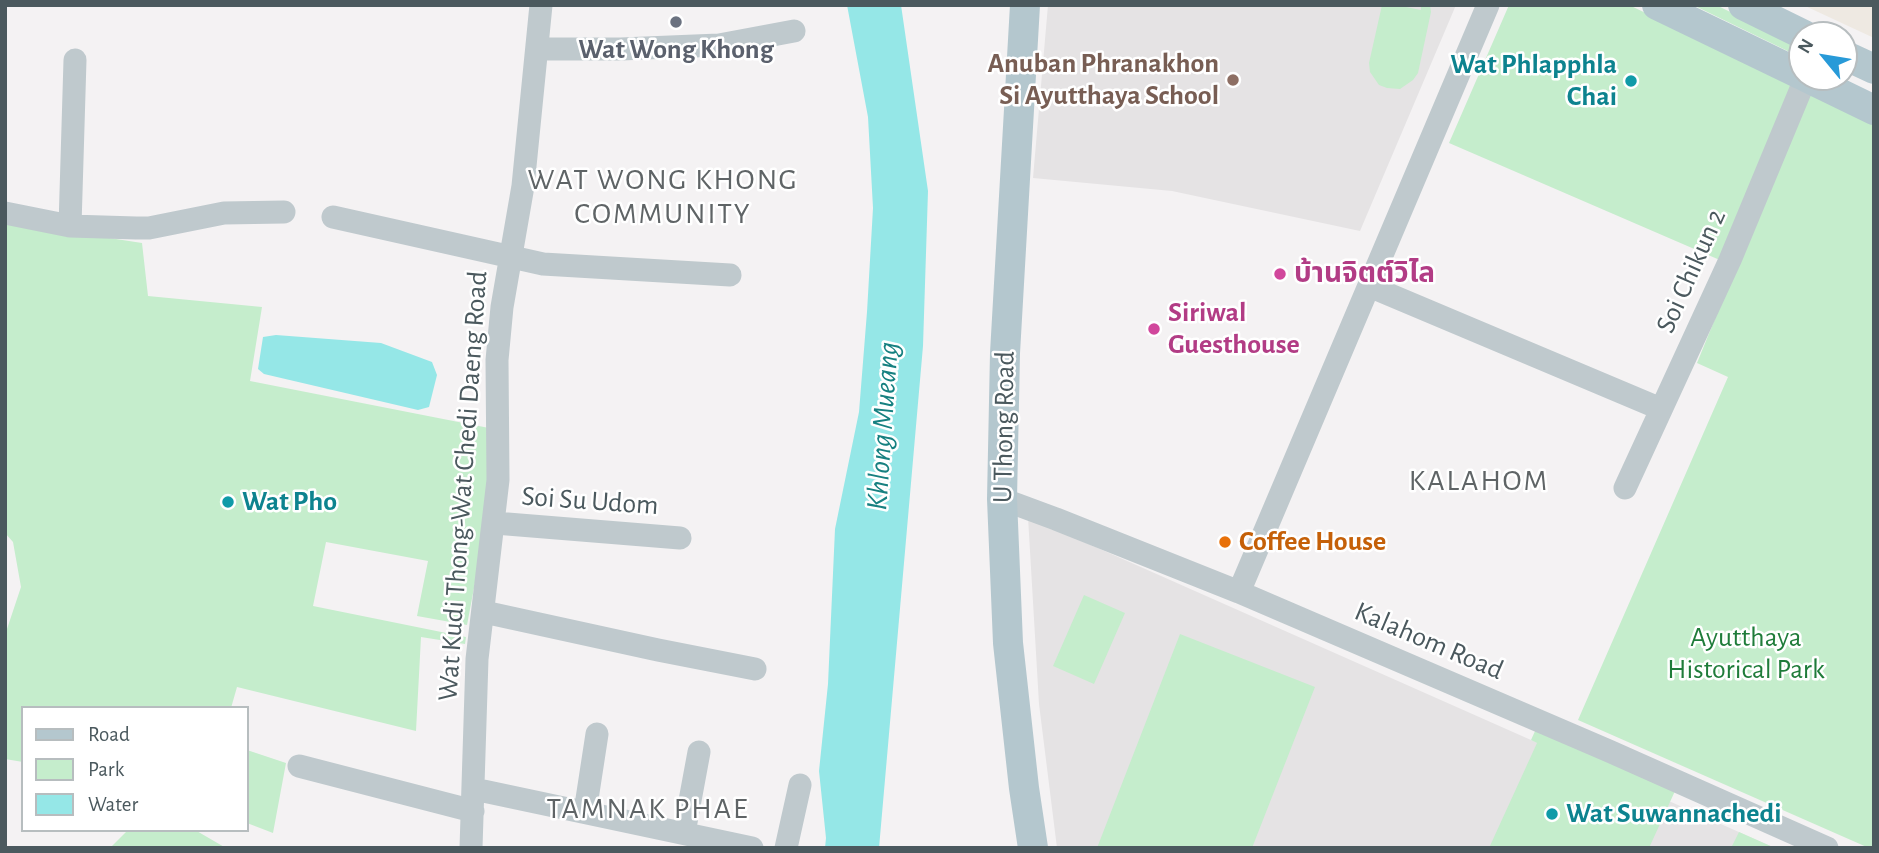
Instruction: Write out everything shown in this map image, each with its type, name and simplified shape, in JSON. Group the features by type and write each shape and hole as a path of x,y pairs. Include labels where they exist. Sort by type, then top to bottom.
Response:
{"main road":[{"name":"U Thong Road","path":"1025,5 1006,341 1002,499 1008,643 1033,848"},
{"path":"1657,5 1788,68"},
{"path":"1743,5 1788,27"},
{"path":"1858,62 1874,69"},
{"path":"1835,91 1874,110"}],"street":[{"name":"Wat Kudi Thong-Wat Chedi Daeng Road","path":"471,848 477,659 498,481 497,360 502,307 523,186 541,5"},
{"path":"1239,592 1488,5"},
{"path":"537,49 719,45 794,31"},
{"path":"70,226 75,60"},
{"name":"Soi Chikun 2","path":"1625,488 1730,260 1799,91"},
{"path":"5,213 70,226 149,228 224,213 284,212"},
{"path":"333,217 543,264 730,275"},
{"path":"1369,286 1661,409"},
{"name":"Kalahom Road","path":"1002,499 1239,592 1828,848"},
{"name":"Soi Su Udom","path":"495,523 680,538"},
{"path":"484,612 755,669"},
{"path":"585,812 597,734"},
{"path":"684,833 699,752"},
{"path":"299,766 473,800 585,812 752,848"},
{"path":"786,848 800,785"}],"shaded area":[{"name":"Anuban Phranakhon Si Ayutthaya School","path":"1048,5 1456,5 1360,231 1172,191 1033,178"},
{"path":"1803,5 1874,5 1874,38 1858,31 1858,21 1837,21"},
{"path":"1028,517 1775,848 1057,848 1039,704"}],"green space":[{"path":"1382,5 1421,10 1421,5 1430,5 1431,12 1418,73 1400,89 1379,85 1370,72 1369,63"},
{"name":"Ayutthaya Historical Park","path":"1509,5 1629,5 1788,82 1788,91 1808,91 1874,123 1874,848 1578,720 1728,377 1697,363 1736,267 1449,143"},
{"path":"1693,5 1716,5 1788,40 1788,51"},
{"path":"5,222 142,243 148,296 262,307 250,381 489,428 488,514 467,625 417,616 428,561 326,542 313,606 466,637 465,644 421,637 416,731 237,687 232,706 21,706 21,762 5,759 5,635 21,587 13,542 5,533"},
{"path":"1084,595 1125,613 1094,684 1053,666"},
{"path":"1180,634 1315,687 1252,848 1097,848"},
{"path":"1536,729 1675,791 1649,848 1489,848 1537,743 1531,740"},
{"path":"248,750 286,763 273,833 248,823"},
{"path":"126,832 198,832 226,848 110,848"},
{"path":"1739,832 1775,848 1731,848"}],"water":[{"name":"Khlong Mueang","path":"847,5 901,5 928,191 923,346 879,848 825,848 819,771 828,684 835,529 859,412 873,208 868,117"},
{"path":"276,335 381,343 432,362 437,375 429,407 418,410 264,374 258,369 263,337"}],"place":[{"name":"Wat Wong Khong","path":"676,22"},
{"name":"Anuban Phranakhon Si Ayutthaya School","path":"1233,80"},
{"name":"Wat Phlapphla Chai","path":"1631,81"},
{"name":"บ้านจิตต์วิไล","path":"1280,274"},
{"name":"Siriwal Guesthouse","path":"1154,329"},
{"name":"Wat Pho","path":"228,502"},
{"name":"Coffee House","path":"1225,542"},
{"name":"Wat Suwannachedi","path":"1552,814"}],"district":[{"name":"WAT WONG KHONG COMMUNITY","path":"663,197"},
{"name":"KALAHOM","path":"1479,481"},
{"name":"TAMNAK PHAE","path":"648,809"}]}
